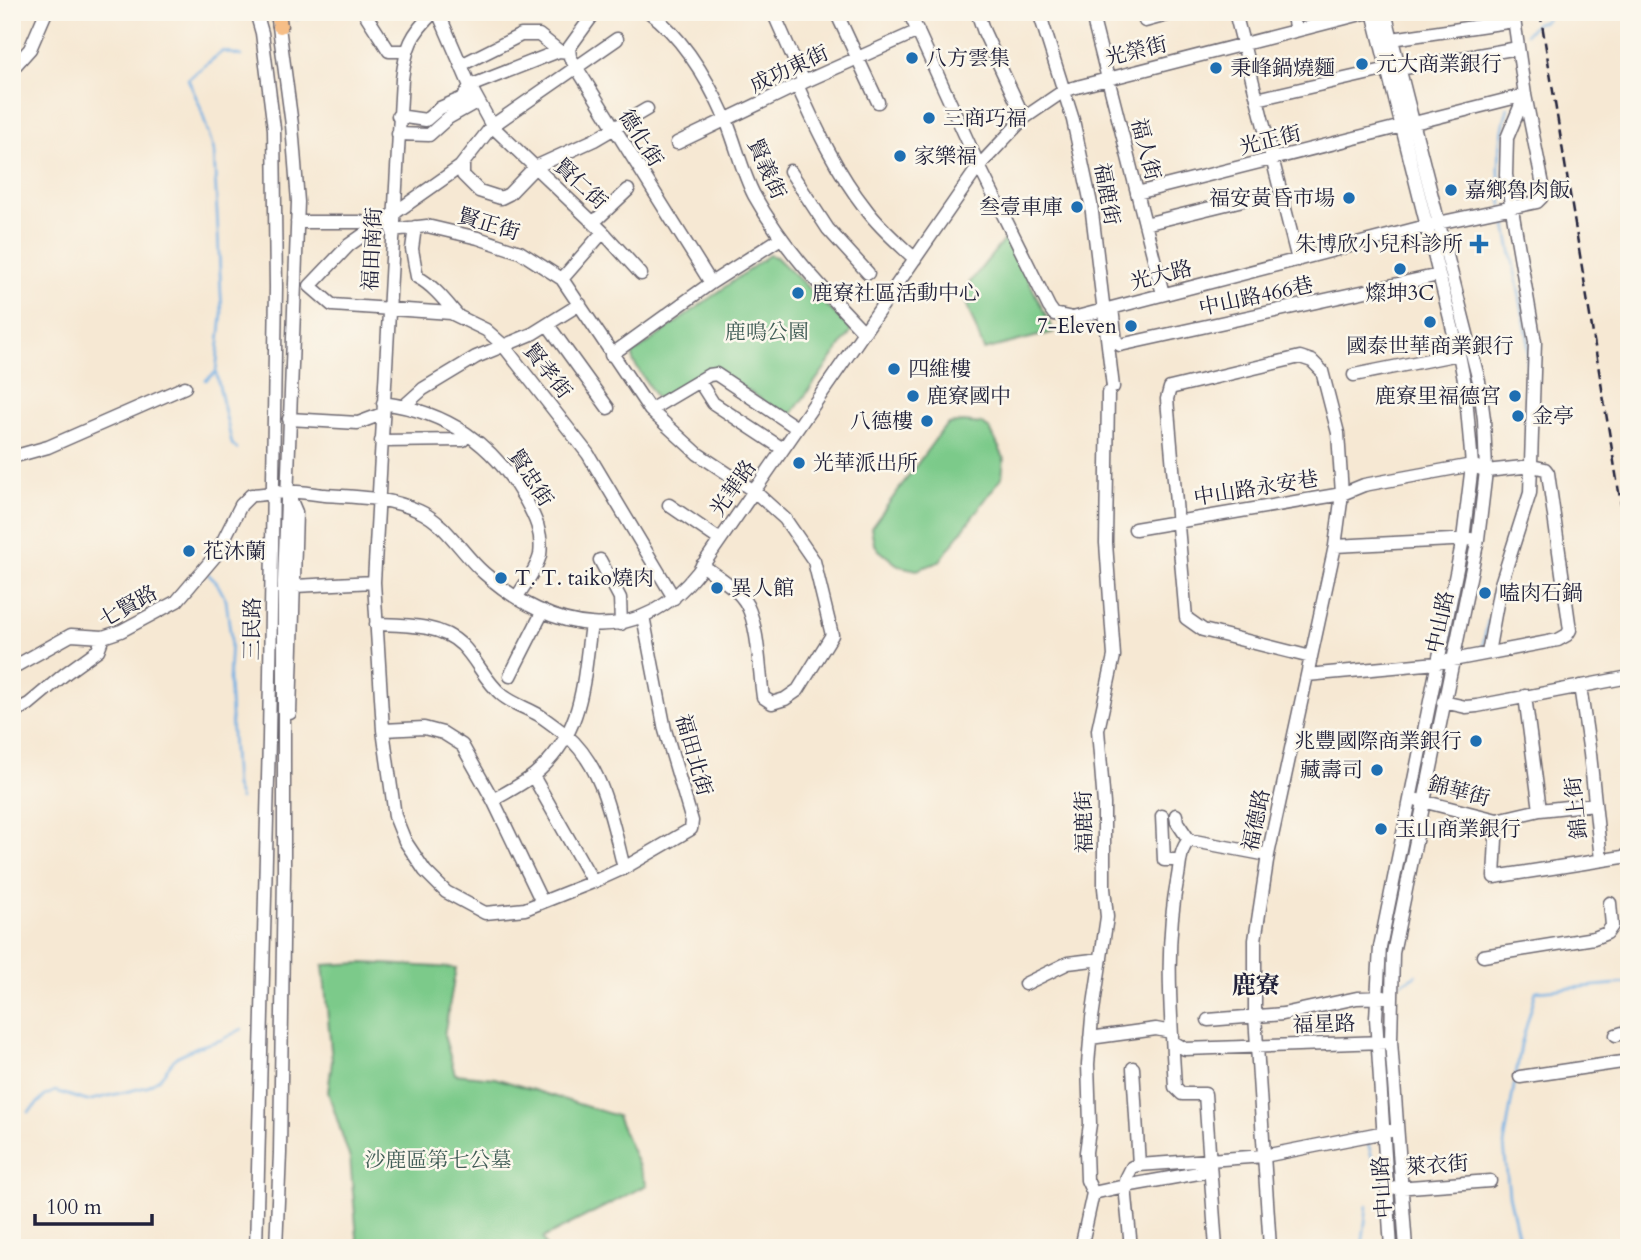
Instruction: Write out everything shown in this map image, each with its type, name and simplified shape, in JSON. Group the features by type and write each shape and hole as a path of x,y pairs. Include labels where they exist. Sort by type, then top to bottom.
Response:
{"street":[{"path":"12,69 30,49 46,12"},
{"name":"三民路","path":"256,12 262,33 274,129 276,286 266,873 256,1248"},
{"path":"364,12 389,51 405,51"},
{"path":"436,12 470,86 492,126"},
{"name":"福田南街","path":"378,499 398,117 405,51 415,33 436,12"},
{"path":"398,117 426,120 440,108 463,98 470,86 564,52 595,12"},
{"name":"賢義街","path":"649,12 677,40 703,76 726,120 753,193 781,238 809,275 864,332"},
{"path":"773,12 825,148 865,208 915,259"},
{"path":"836,12 878,102"},
{"path":"909,12 979,166"},
{"path":"978,12 984,32 1024,118"},
{"name":"福鹿街","path":"1038,12 1065,90 1091,204 1108,309 1110,390 1106,543 1114,656 1098,730 1104,804 1104,888 1107,917 1090,1038 1087,1180 1093,1193 1081,1248"},
{"name":"福人街","path":"1091,12 1163,294"},
{"path":"1142,12 1145,21 1178,12"},
{"path":"1235,12 1298,260"},
{"path":"1292,12 1296,30"},
{"name":"光榮街","path":"979,166 1024,118 1065,90 1371,12"},
{"name":"中山路","path":"1371,12 1393,69 1432,225 1479,382 1486,471 1478,540 1443,702 1380,947 1378,1042 1391,1248"},
{"name":"中山路","path":"1385,12 1392,39 1393,69"},
{"path":"1392,39 1514,16"},
{"name":"光大路","path":"979,166 1049,307 1055,314 1073,318 1432,225 1536,202 1544,190 1525,95 1514,16"},
{"name":"三民路","path":"276,1248 284,872 283,713 289,419 297,222 292,125 278,17"},
{"name":"成功東街","path":"677,143 918,31"},
{"path":"461,65 521,35 539,35 564,52"},
{"path":"276,286 310,286 349,245 463,164 492,126 617,39"},
{"path":"1257,99 1393,69 1518,48"},
{"name":"德化街","path":"564,52 711,283"},
{"path":"268,81 287,77"},
{"path":"1488,653 1500,587 1530,493 1532,466 1535,342 1506,175 1507,138 1525,95"},
{"name":"光正街","path":"1137,193 1525,95"},
{"path":"397,134 429,135 448,118 478,101"},
{"path":"463,164 463,175 479,191 501,198 509,194 535,167 613,129 647,109"},
{"name":"賢仁街","path":"492,126 598,227 641,274"},
{"name":"光華路","path":"272,494 288,492 401,503 423,512 443,528 484,573 517,597 543,611 570,621 591,624 621,624 643,616 674,598 692,580 979,166"},
{"path":"790,171 828,229 869,273"},
{"path":"562,279 628,190"},
{"path":"1145,224 1255,197"},
{"path":"297,222 361,222"},
{"name":"中山路","path":"1406,1248 1391,1041 1393,953 1437,663 1464,539 1472,465 1465,385 1439,275 1432,225"},
{"name":"賢正街","path":"392,230 427,226 478,238 520,252 562,279 650,410 698,454 754,491 785,519 814,561 832,635 798,690 785,699 772,703 763,697 754,629 746,604 733,589 702,565"},
{"path":"415,227 412,248 416,277 426,282 458,316"},
{"path":"611,355 711,283 781,238"},
{"name":"中山路466巷","path":"1108,309 1116,342 1120,345 1439,275"},
{"name":"賢孝街","path":"310,286 332,305 451,313 486,330 503,345 588,454 674,598"},
{"path":"404,406 434,382 476,357 548,325 580,304"},
{"path":"548,325 608,408"},
{"path":"1353,375 1459,354"},
{"name":"中山路永安巷","path":"1311,657 1203,629 1186,618 1167,399 1170,388 1300,357 1312,361 1322,371 1338,433 1342,494"},
{"path":"650,410 709,375 716,374 797,428"},
{"path":"699,381 713,403 783,449"},
{"path":"12,457 48,447 185,387"},
{"name":"賢忠街","path":"383,409 404,406 436,417 475,439 504,467 534,516 541,534 540,557 517,597"},
{"path":"289,419 358,423 383,409"},
{"path":"381,442 463,440"},
{"path":"1307,675 1437,663 1558,640 1567,635 1570,630 1548,473 1540,466 1486,471 1472,465"},
{"name":"中山路永安巷","path":"1135,529 1342,494 1364,485 1472,465"},
{"name":"三民路","path":"285,758 292,694 296,512 288,492"},
{"name":"七賢路","path":"12,713 29,704 98,650 103,637 121,631 177,601 215,555 242,505 251,495 272,494"},
{"name":"福德路","path":"1270,1248 1255,1014 1255,940 1268,855 1335,546 1342,494"},
{"name":"福田北街","path":"378,499 374,582 376,624 383,730 395,816 405,841 425,871 446,892 485,913 525,909 593,882 624,868 691,829 692,821 665,730 643,616"},
{"path":"669,505 720,540"},
{"path":"1335,546 1478,540"},
{"path":"600,560 620,598 621,624"},
{"path":"295,586 374,582"},
{"path":"510,676 543,611"},
{"path":"376,624 409,625 438,631 462,645 503,696 539,715 567,736 600,782 624,868"},
{"path":"493,800 533,776 562,746 576,719 591,624"},
{"path":"12,668 71,635 103,637"},
{"path":"1443,702 1466,707 1629,677"},
{"name":"錦上街","path":"1494,877 1601,860 1580,686"},
{"path":"1525,696 1540,810"},
{"path":"383,730 424,728 443,733 462,745 493,800 542,902"},
{"path":"533,776 593,882"},
{"name":"錦華街","path":"1418,799 1497,820 1540,810 1595,804"},
{"path":"1176,815 1177,822 1189,840 1268,855"},
{"path":"1162,817 1164,860 1180,860"},
{"name":"錦華街","path":"1494,877 1497,820"},
{"path":"1189,840 1180,860 1170,934 1175,1087 1182,1094 1205,1094 1216,1248"},
{"path":"1601,860 1629,856"},
{"path":"266,873 284,872"},
{"path":"1483,956 1594,938 1607,933 1612,926 1610,903"},
{"path":"1025,984 1068,962 1101,959"},
{"path":"1208,1020 1255,1014 1283,1014 1357,998 1391,996"},
{"name":"福星路","path":"1090,1038 1156,1028 1185,1049 1391,1041"},
{"path":"1520,1077 1629,1061"},
{"path":"1133,1068 1139,1165"},
{"path":"1093,1193 1210,1166 1398,1130"},
{"path":"1130,1248 1125,1186 1132,1167 1210,1166"},
{"name":"萊衣街","path":"1387,1188 1490,1181"}],"green space":[{"path":"1007,236 1054,332 984,350 962,292"},
{"name":"鹿鳴公園","path":"769,255 776,257 852,330 789,418 729,378 707,378 661,405 633,361 633,354"},
{"path":"949,424 982,424 990,429 1004,458 1002,477 939,562 917,570 899,566 879,550 874,543 871,528 942,430"},
{"name":"沙鹿區第七公墓","path":"364,963 456,968 444,1035 455,1074 495,1078 617,1116 647,1185 543,1238 547,1248 358,1248 350,1159 328,1092 332,1061 323,965"}],"waterway":[{"path":"297,19 306,12"},
{"path":"1526,34 1536,23 1545,21 1550,12"},
{"path":"206,380 216,372 222,314 214,151 200,106 188,79 223,51 241,56"},
{"path":"1502,205 1499,156 1508,107"},
{"path":"1504,215 1528,339 1526,427"},
{"path":"216,372 232,444 237,449"},
{"path":"1505,550 1525,482"},
{"path":"208,574 217,583 226,600 231,638 229,679 235,787 240,799"},
{"path":"1482,649 1488,621"},
{"path":"12,675 76,640"},
{"path":"1402,983 1416,975"},
{"path":"1521,1248 1509,1195 1504,1145 1521,1045 1536,991 1629,983"},
{"path":"29,1112 45,1096 55,1091 87,1101 146,1087 159,1079 176,1057 242,1029"},
{"path":"1367,1140 1372,1157"},
{"path":"1362,1248 1367,1206"}],"railway":[{"path":"1540,12 1629,553"}],"place":[{"name":"八方雲集","path":"912,58"},
{"name":"元大商業銀行","path":"1362,64"},
{"name":"秉峰鍋燒麵","path":"1216,68"},
{"name":"三商巧福","path":"929,118"},
{"name":"家樂福","path":"900,156"},
{"name":"嘉鄉魯肉飯","path":"1451,190"},
{"name":"福安黃昏市場","path":"1349,198"},
{"name":"叁壹車庫","path":"1077,207"},
{"name":"朱博欣小兒科診所","path":"1479,244"},
{"name":"燦坤3C","path":"1400,269"},
{"name":"鹿寮社區活動中心","path":"798,293"},
{"name":"國泰世華商業銀行","path":"1430,322"},
{"name":"7-Eleven","path":"1131,326"},
{"name":"四維樓","path":"894,369"},
{"name":"鹿寮國中","path":"913,396"},
{"name":"鹿寮里福德宮","path":"1515,396"},
{"name":"金亭","path":"1518,416"},
{"name":"八德樓","path":"927,421"},
{"name":"光華派出所","path":"799,463"},
{"name":"花沐蘭","path":"189,551"},
{"name":"T. T. taiko燒肉","path":"501,578"},
{"name":"異人館","path":"717,588"},
{"name":"嗑肉石鍋","path":"1485,593"},
{"name":"兆豐國際商業銀行","path":"1476,741"},
{"name":"藏壽司","path":"1377,770"},
{"name":"玉山商業銀行","path":"1381,829"}],"district":[{"name":"鹿寮","path":"1256,985"}]}
